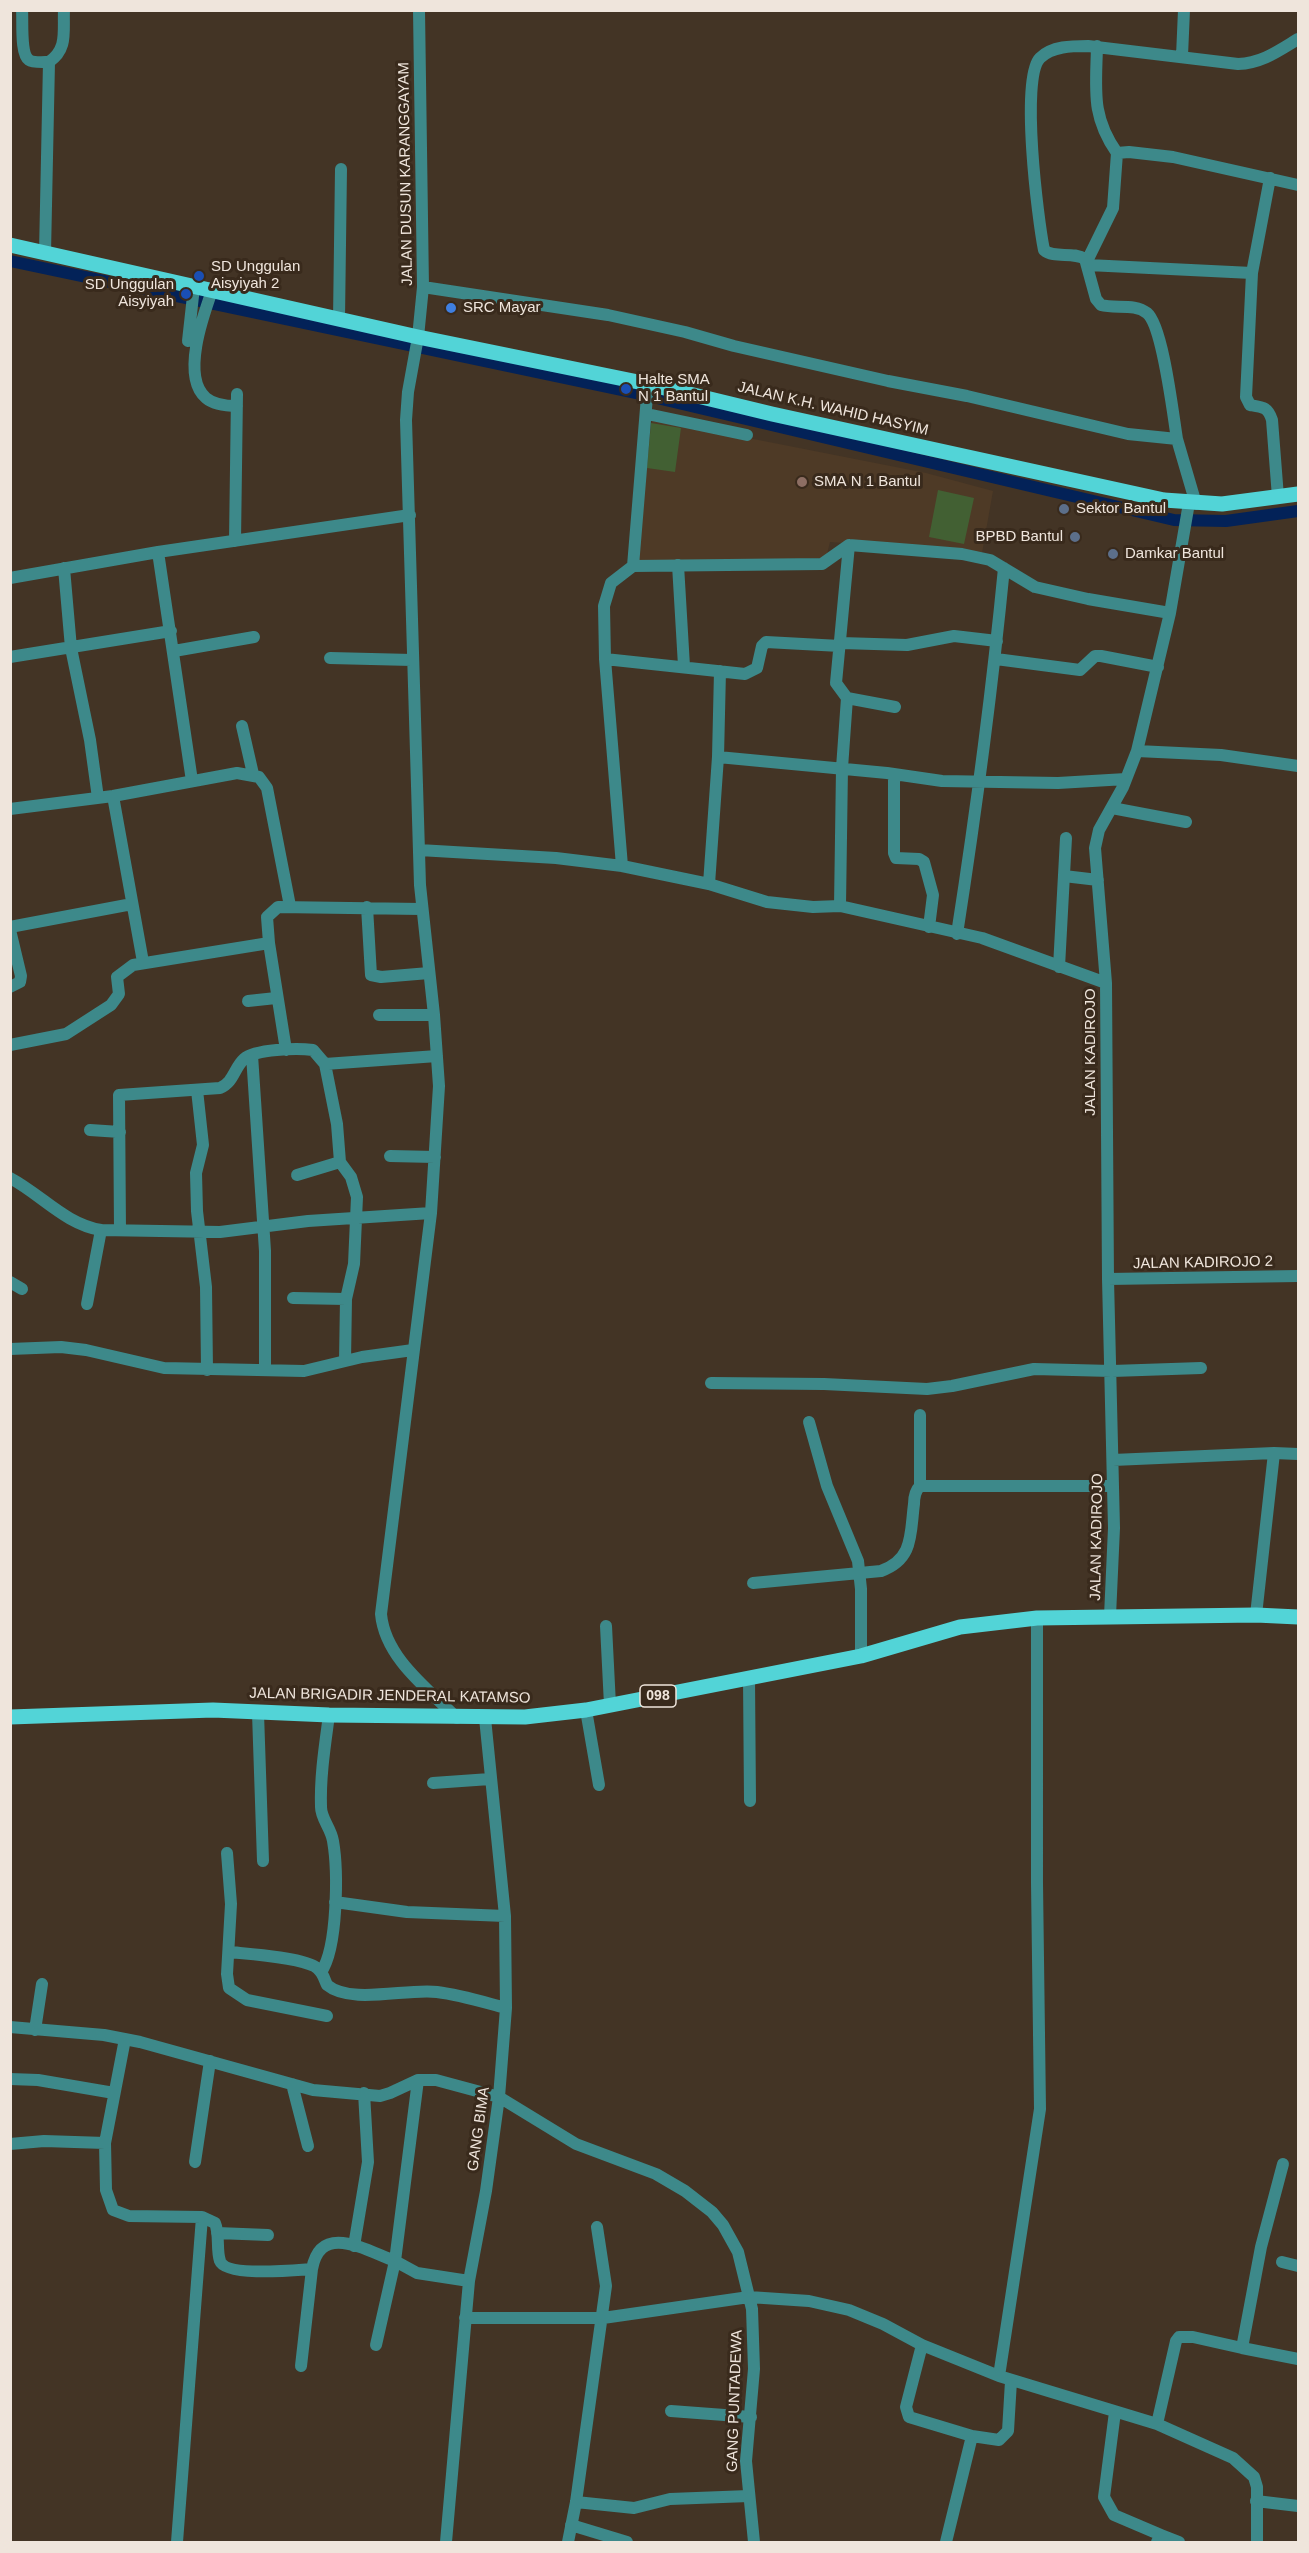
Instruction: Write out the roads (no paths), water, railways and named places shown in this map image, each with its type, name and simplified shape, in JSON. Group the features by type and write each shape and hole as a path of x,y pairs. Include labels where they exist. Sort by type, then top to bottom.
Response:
{"main road":[{"name":"JALAN K.H. WAHID HASYIM","path":"10,245 193,293 207,302 339,319 418,341 648,386 1164,501 1222,504 1299,494"},
{"name":"JALAN BRIGADIR JENDERAL KATAMSO","path":"10,1717 213,1710 457,1718 525,1717 586,1710 861,1656 960,1627 1037,1618 1256,1615 1299,1617"}],"street":[{"path":"22,10 23,49 26,56 31,61 49,62 59,55 62,48 64,10"},
{"name":"JALAN DUSUN KARANGGAYAM","path":"419,10 423,287 418,341 412,365 406,420 421,909 434,1015 439,1086 431,1213 382,1601 382,1625 394,1653 457,1718"},
{"path":"1182,56 1184,10"},
{"path":"1191,504 1162,350 1152,319 1147,313 1135,308 1104,306 1099,303 1087,263 1081,256 1049,254 1044,250 1034,177 1031,97 1035,66 1040,57 1067,46 1097,46 1247,64 1266,58 1299,39"},
{"path":"1087,263 1113,208 1117,153 1106,138 1098,115 1097,46"},
{"path":"45,253 49,62"},
{"path":"1117,153 1129,152 1173,157 1299,185"},
{"path":"339,319 341,169"},
{"path":"1270,178 1252,273 1246,398 1250,405 1263,407 1269,411 1272,420 1278,497"},
{"path":"1087,263 1252,273"},
{"path":"423,287 608,315 685,332 734,346 888,381 967,396 1128,434 1177,439"},
{"path":"188,341 193,293"},
{"path":"207,302 197,339 197,387 203,396 214,403 237,400 235,541"},
{"path":"633,566 648,386"},
{"path":"647,411 747,435"},
{"name":"JALAN KADIROJO","path":"1110,1616 1114,1528 1108,1279 1106,983 1095,848 1096,838 1126,779 1137,751 1170,613 1191,504"},
{"path":"10,578 158,552 410,515"},
{"path":"622,866 605,659 606,595 615,578 633,566 822,564 849,545 962,554 990,560 1035,587 1170,613"},
{"path":"840,906 842,768 847,698 836,683 849,545"},
{"path":"158,552 192,781"},
{"path":"678,565 684,666"},
{"path":"64,568 71,648 93,754 98,798"},
{"path":"957,934 981,782 1004,568"},
{"path":"10,657 171,631"},
{"path":"605,659 745,674 754,672 759,664 762,646 766,642 907,645 947,636 997,641"},
{"path":"174,651 254,637"},
{"path":"996,658 1080,670 1095,656 1158,666"},
{"path":"330,658 412,660"},
{"path":"709,884 718,757 720,670"},
{"path":"847,698 895,707"},
{"path":"242,726 254,774"},
{"path":"1137,751 1221,755 1299,766"},
{"path":"718,757 842,768 942,782 1058,783 1126,779"},
{"path":"10,809 113,796 229,774 254,774 262,779 267,788 290,906"},
{"path":"894,774 894,853 896,858 924,862 933,894 929,927"},
{"path":"113,796 143,962"},
{"path":"1112,808 1186,822"},
{"path":"1059,967 1066,838"},
{"path":"419,850 556,858 622,866 709,884 767,902 813,907 840,906 992,942 1106,983"},
{"path":"1064,876 1098,880"},
{"path":"10,987 20,982 21,976 10,929 132,903"},
{"path":"286,1050 269,943 267,917 275,908 290,906 421,909"},
{"path":"367,907 371,975 375,977 429,974"},
{"path":"10,1045 66,1034 111,1005 118,994 116,981 119,974 143,962 269,943"},
{"path":"248,1001 276,998"},
{"path":"379,1015 434,1015"},
{"path":"120,1230 118,1097 120,1094 197,1090 224,1086 244,1059 252,1055 286,1050 313,1050 325,1064 337,1124 340,1162 354,1184 357,1197 358,1218 354,1264 346,1299 345,1361"},
{"path":"252,1055 265,1251 265,1370"},
{"path":"325,1064 437,1056"},
{"path":"197,1090 203,1145 196,1173 199,1231 206,1287 207,1371"},
{"path":"90,1130 120,1132"},
{"path":"390,1155 435,1157"},
{"path":"297,1175 340,1162"},
{"path":"10,1178 38,1195 70,1220 85,1227 101,1230 220,1232 431,1213"},
{"path":"87,1304 101,1230"},
{"name":"JALAN KADIROJO 2","path":"1108,1279 1299,1276"},
{"path":"10,1282 22,1289"},
{"path":"293,1298 346,1299"},
{"path":"10,1349 61,1347 86,1350 164,1368 207,1371 304,1371 345,1361 414,1350"},
{"path":"711,1383 824,1384 927,1389 1034,1369 1112,1371 1201,1368"},
{"path":"753,1583 860,1573 891,1567 905,1555 909,1546 914,1497 920,1486 920,1415"},
{"path":"809,1422 827,1486 858,1562 861,1656"},
{"path":"1256,1615 1274,1453"},
{"path":"1113,1460 1274,1453 1299,1454"},
{"path":"920,1486 1113,1486"},
{"path":"922,2345 906,2407 909,2416 972,2436 999,2440 1005,2436 1008,2432 1005,2379 1040,2109 1037,1618"},
{"path":"606,1626 610,1705"},
{"path":"749,1679 750,1801"},
{"path":"586,1710 599,1785"},
{"path":"258,1713 263,1861"},
{"path":"321,1972 328,1961 332,1945 334,1902 333,1838 321,1810 321,1786 329,1715"},
{"name":"GANG BIMA","path":"446,2542 469,2281 486,2191 499,2097 506,2008 505,1916 485,1718"},
{"path":"433,1783 490,1779"},
{"path":"227,1853 231,1904 227,1982 233,1992 247,2000 327,2016"},
{"path":"334,1902 407,1912 505,1916"},
{"path":"230,1952 261,1954 314,1966 321,1972 327,1985 339,1991 374,1995 408,1991 438,1992 506,2008"},
{"path":"35,2030 42,1984"},
{"path":"10,2026 125,2039 313,2090 380,2096 418,2079"},
{"path":"125,2039 105,2143 106,2190 113,2210 129,2216 202,2217 214,2222 220,2262 226,2268 239,2271 312,2269"},
{"path":"195,2162 210,2061"},
{"path":"10,2079 38,2080 114,2093"},
{"path":"376,2345 395,2261 418,2079"},
{"name":"GANG PUNTADEWA","path":"418,2079 436,2080 499,2097 576,2144 656,2174 705,2205 723,2225 738,2252 749,2297 754,2355 746,2461 754,2542"},
{"path":"292,2084 308,2146"},
{"path":"354,2246 368,2162 364,2093"},
{"path":"10,2144 44,2141 105,2143"},
{"path":"1242,2348 1261,2247 1283,2164"},
{"path":"177,2542 202,2217"},
{"path":"568,2542 576,2502 606,2286 597,2227"},
{"path":"217,2233 268,2235"},
{"path":"301,2366 312,2269 316,2254 326,2245 337,2242 354,2246 395,2261 417,2273 469,2281"},
{"path":"1282,2262 1299,2266"},
{"path":"465,2318 603,2318 749,2297 809,2301 849,2310 883,2324 922,2345 1005,2379 1157,2424 1233,2458 1254,2477 1257,2487 1257,2542"},
{"path":"1157,2424 1177,2339 1183,2336 1299,2359"},
{"path":"671,2411 751,2417"},
{"path":"1115,2412 1104,2497 1114,2515 1159,2539 1179,2542"},
{"path":"946,2542 972,2436"},
{"path":"576,2502 634,2508 670,2499 749,2496"},
{"path":"1256,2501 1299,2506"},
{"path":"571,2525 627,2542"}],"waterway":[{"path":"10,261 640,394 1174,520 1226,521 1298,511"}],"place":[{"name":"SD Unggulan Aisyiyah 2","path":"199,276"},
{"name":"SD Unggulan Aisyiyah","path":"186,294"},
{"name":"SRC Mayar","path":"451,308"},
{"name":"Halte SMA N 1 Bantul","path":"626,389"},
{"name":"SMA N 1 Bantul","path":"802,482"},
{"name":"Sektor Bantul","path":"1064,509"},
{"name":"BPBD Bantul","path":"1075,537"},
{"name":"Damkar Bantul","path":"1113,554"}]}
